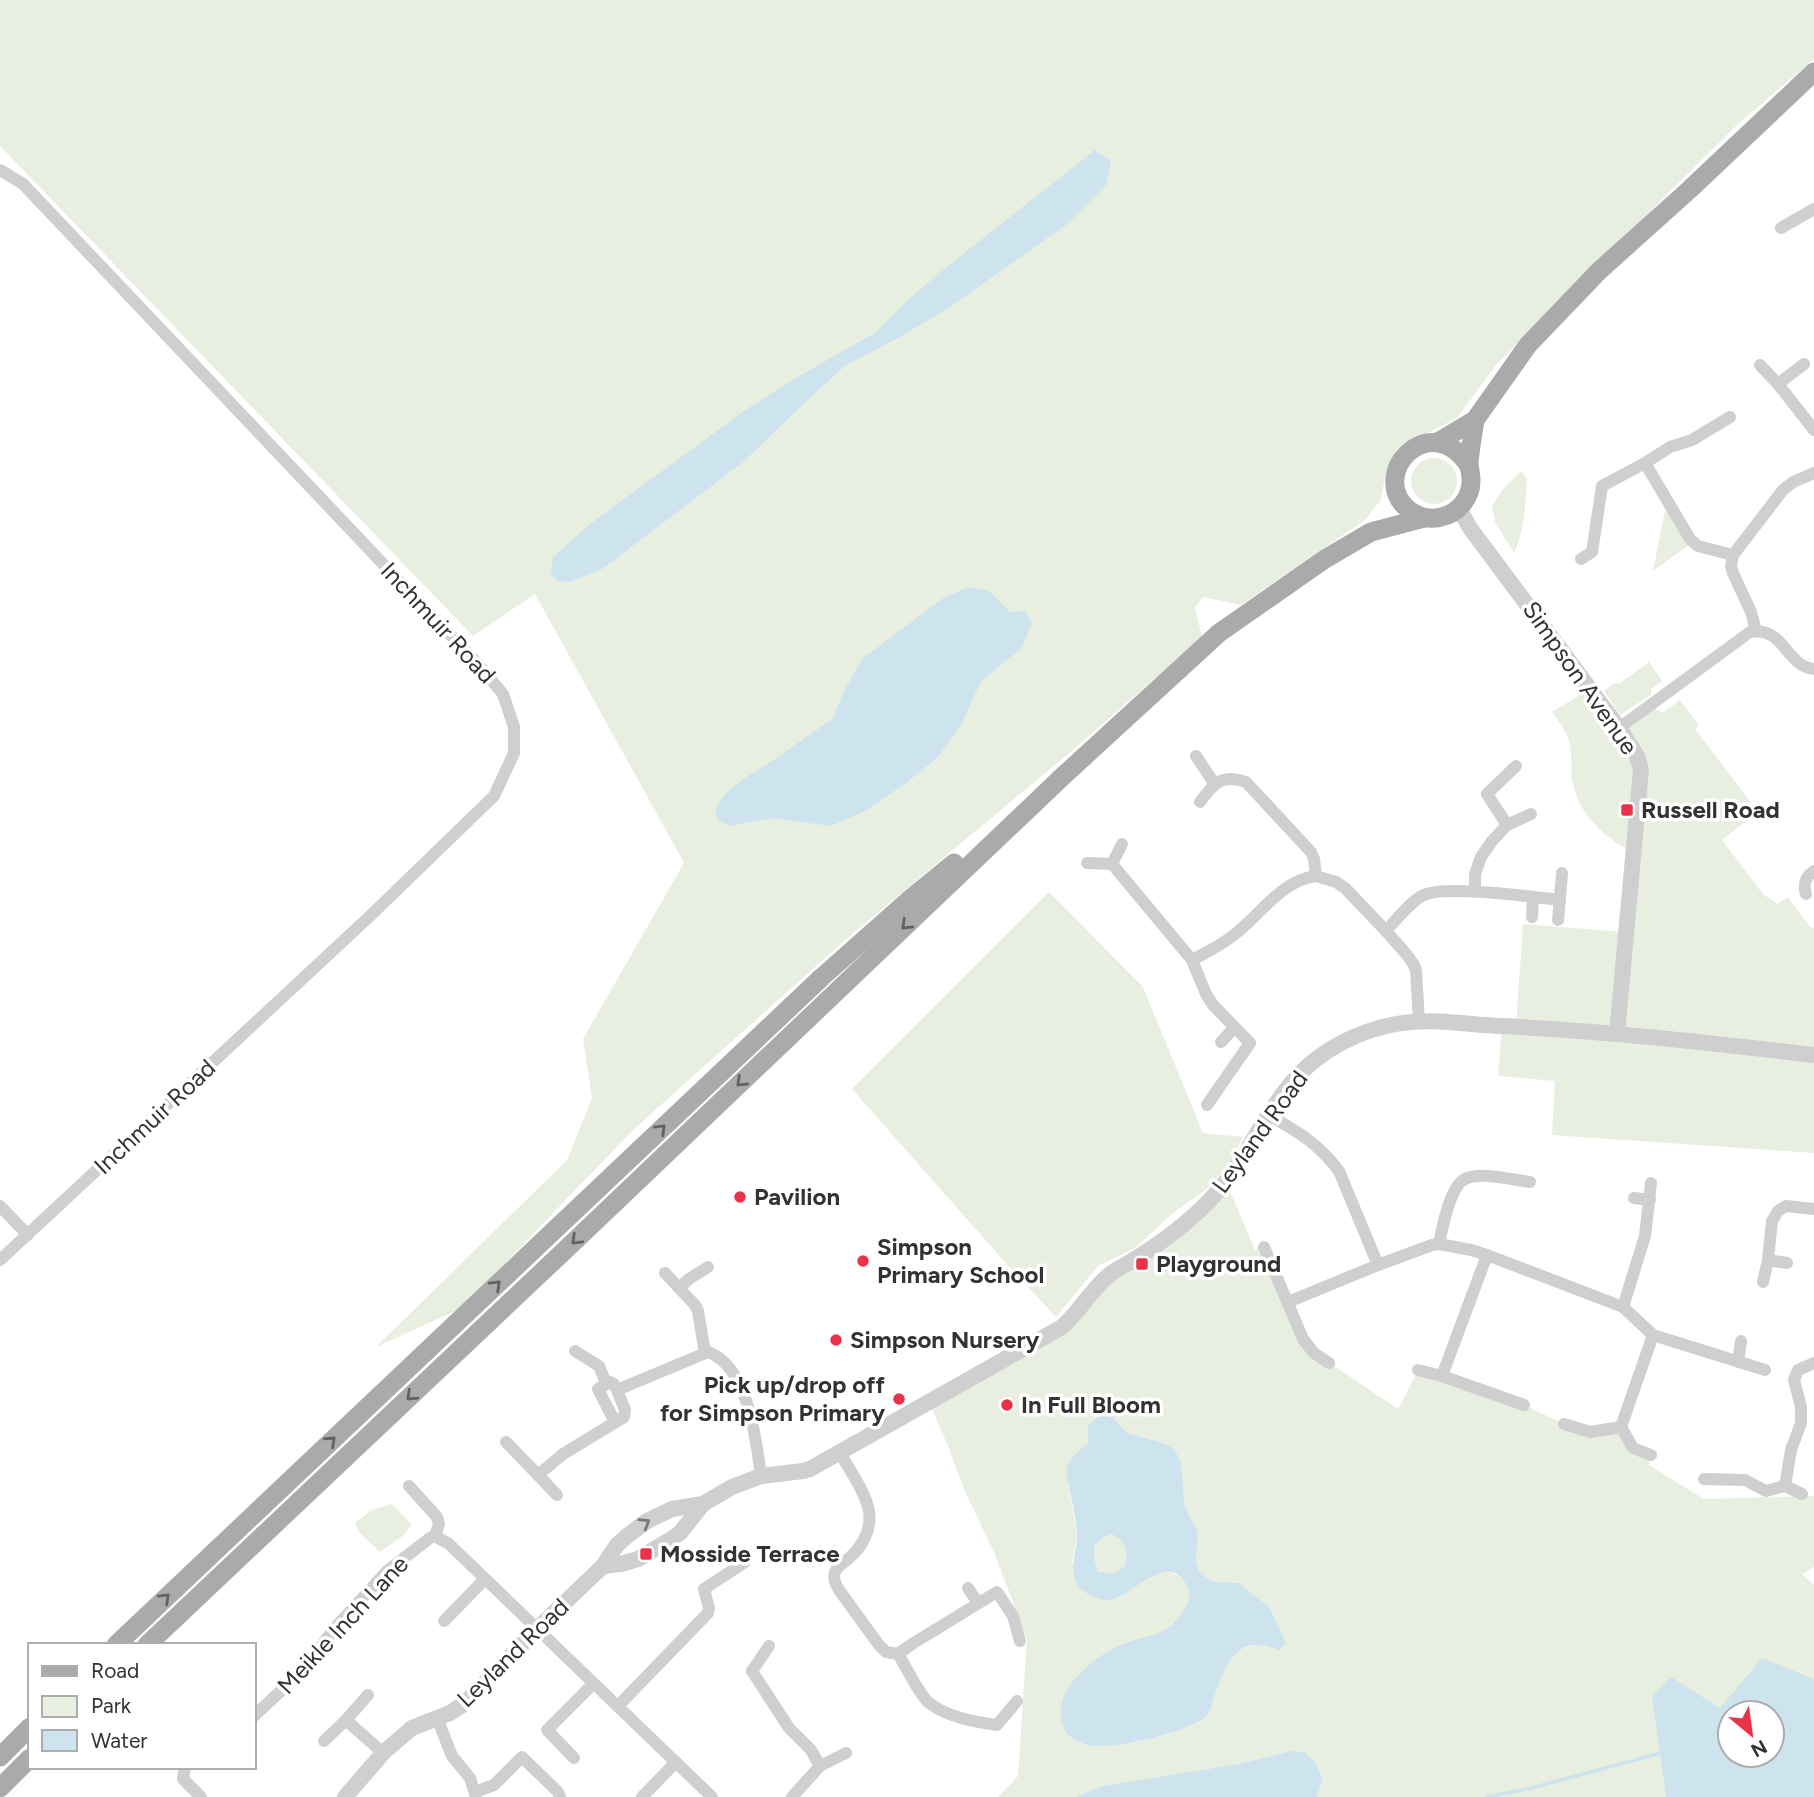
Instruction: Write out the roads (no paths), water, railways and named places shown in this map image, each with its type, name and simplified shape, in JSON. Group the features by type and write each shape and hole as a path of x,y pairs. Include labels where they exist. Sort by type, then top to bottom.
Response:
{"main road":[{"path":"1438,443 1475,420 1528,345 1599,271 1814,72"},
{"path":"149,1643 1062,777 1219,633 1325,559 1371,532 1424,518 1449,516 1459,509 1468,496 1472,481 1469,466 1475,420"},
{"path":"1424,518 1404,506 1398,496 1396,470 1402,458 1424,443 1438,443 1451,446 1469,466"},
{"path":"1371,532 1398,496"},
{"path":"118,1643 821,977 909,899 1062,777"},
{"path":"0,1757 28,1729"},
{"path":"0,1788 28,1760"}],"street":[{"name":"Inchmuir Road","path":"0,170 23,184 477,663 503,694 514,727 514,752 494,796 370,916 0,1261"},
{"path":"1781,228 1812,214"},
{"path":"1778,384 1804,364"},
{"path":"1760,365 1814,430"},
{"path":"1581,559 1592,552 1602,486 1670,447 1692,440 1730,417"},
{"path":"1645,463 1690,539 1698,546 1733,555"},
{"path":"1756,631 1751,612 1733,573 1733,555 1783,490 1814,472"},
{"name":"Simpson Avenue","path":"1459,509 1470,528 1619,729 1637,756 1641,769 1617,1034"},
{"path":"1619,729 1750,632 1756,631 1776,638 1799,665 1814,669"},
{"path":"1196,756 1214,783"},
{"path":"1507,825 1487,794 1516,766"},
{"path":"1200,802 1214,783 1226,779 1246,782 1311,852 1316,876"},
{"path":"1475,892 1475,874 1481,857 1492,841 1507,825 1531,814"},
{"path":"1112,864 1122,844"},
{"path":"1087,863 1112,864 1192,960 1213,1005 1250,1043 1207,1105"},
{"path":"1805,894 1804,883 1814,871"},
{"path":"1558,920 1562,873"},
{"path":"1192,960 1237,933 1287,887 1316,876 1336,882 1345,888 1408,955 1416,971 1419,1021"},
{"path":"1386,931 1421,897 1434,892 1475,892 1560,900"},
{"path":"1532,917 1533,897"},
{"name":"Leyland Road","path":"345,1797 383,1753 412,1728 465,1703 603,1566 626,1536 648,1521 673,1509 703,1504 732,1487 761,1476 807,1470 1062,1327 1110,1274 1161,1241 1214,1196 1227,1182 1269,1115 1300,1073 1338,1044 1376,1029 1419,1021 1617,1034 1814,1055"},
{"path":"1221,1042 1234,1028"},
{"path":"1269,1115 1310,1139 1334,1164 1378,1265"},
{"path":"1439,1244 1455,1190 1462,1180 1492,1177 1530,1182"},
{"path":"1623,1307 1645,1236 1651,1184"},
{"path":"1634,1198 1650,1200"},
{"path":"0,1206 28,1235"},
{"path":"1763,1282 1769,1260 1772,1221 1778,1211 1786,1206 1814,1209"},
{"path":"1288,1302 1378,1265 1439,1244 1487,1255 1623,1307 1653,1335 1765,1370"},
{"path":"1264,1247 1303,1339 1314,1353 1329,1363"},
{"path":"1442,1376 1487,1255"},
{"path":"1769,1260 1787,1263"},
{"path":"679,1288 708,1267"},
{"path":"665,1273 695,1305 705,1353"},
{"path":"1651,1455 1633,1448 1621,1427 1653,1335"},
{"path":"1738,1362 1741,1342"},
{"path":"538,1475 563,1454 624,1417 626,1413 600,1360 575,1351"},
{"path":"615,1422 598,1391 599,1387 612,1386 705,1353 712,1353 723,1360 736,1379 750,1411 761,1476"},
{"path":"1785,1486 1791,1450 1801,1423 1801,1407 1794,1380 1798,1370 1814,1363"},
{"path":"1418,1370 1524,1405"},
{"path":"1564,1424 1590,1432 1621,1427"},
{"path":"506,1442 557,1495"},
{"path":"840,1453 863,1494 869,1511 869,1527 859,1549 838,1567 835,1583 883,1649 898,1654 997,1591 1013,1616 1020,1641"},
{"path":"1704,1479 1745,1480 1766,1492 1785,1486 1802,1494"},
{"path":"409,1486 437,1517 439,1524 435,1536 449,1544 712,1797"},
{"name":"Leyland Road","path":"603,1566 638,1559 670,1540 680,1533 703,1504"},
{"name":"Meikle Inch Lane","path":"256,1714 299,1674 335,1628 387,1571 435,1536"},
{"path":"618,1706 708,1613 704,1589 746,1562"},
{"path":"444,1621 485,1579"},
{"path":"968,1587 978,1603"},
{"path":"769,1646 751,1671 789,1728 811,1750 820,1766"},
{"path":"898,1654 924,1697 939,1709 977,1722 997,1725 1017,1701"},
{"path":"575,1758 547,1730 593,1684"},
{"path":"324,1741 369,1695"},
{"path":"437,1718 452,1756 470,1778 476,1794 494,1785 522,1757 560,1797"},
{"path":"346,1720 383,1753"},
{"path":"792,1797 820,1766 846,1753"},
{"path":"642,1797 676,1762"},
{"path":"185,1769 183,1779 201,1797"}],"water":[{"path":"1095,150 1111,161 1106,185 1066,225 947,309 846,365 742,463 602,569 570,582 559,581 551,575 553,557 590,524 744,411 876,332 949,265"},
{"path":"968,587 988,590 1010,612 1025,611 1032,622 1022,648 981,681 962,723 938,757 865,811 831,826 772,818 731,826 718,820 715,810 724,795 743,779 832,719 862,659 942,599"},
{"path":"1100,1415 1112,1416 1127,1433 1167,1444 1175,1450 1181,1463 1185,1508 1198,1532 1196,1560 1199,1571 1211,1581 1239,1583 1269,1607 1286,1643 1279,1650 1253,1645 1235,1654 1224,1673 1209,1712 1197,1722 1153,1738 1106,1746 1086,1744 1073,1739 1067,1733 1062,1724 1063,1698 1085,1669 1109,1651 1163,1631 1171,1625 1186,1606 1189,1594 1180,1576 1172,1572 1153,1576 1109,1600 1084,1592 1077,1585 1073,1571 1076,1528 1066,1471 1071,1459 1088,1443 1088,1425","holes":["1111,1534 1125,1547 1124,1567 1112,1574 1098,1571 1094,1558 1095,1545"]},
{"path":"1762,1658 1814,1679 1814,1797 1666,1797 1652,1696 1671,1677 1716,1705 1716,1769 1786,1769 1786,1699 1728,1699"},
{"path":"1291,1751 1305,1752 1314,1761 1323,1779 1317,1797 1075,1797 1102,1786 1238,1764"}],"waterway":[{"path":"1487,1797 1665,1752"}],"place":[{"name":"Russell Road","path":"1627,810"},
{"name":"Pavilion","path":"740,1197"},
{"name":"Simpson Primary School","path":"863,1261"},
{"name":"Playground","path":"1142,1264"},
{"name":"Simpson Nursery","path":"836,1340"},
{"name":"Pick up/drop off for Simpson Primary","path":"899,1399"},
{"name":"In Full Bloom","path":"1007,1405"},
{"name":"Mosside Terrace","path":"646,1554"}]}
